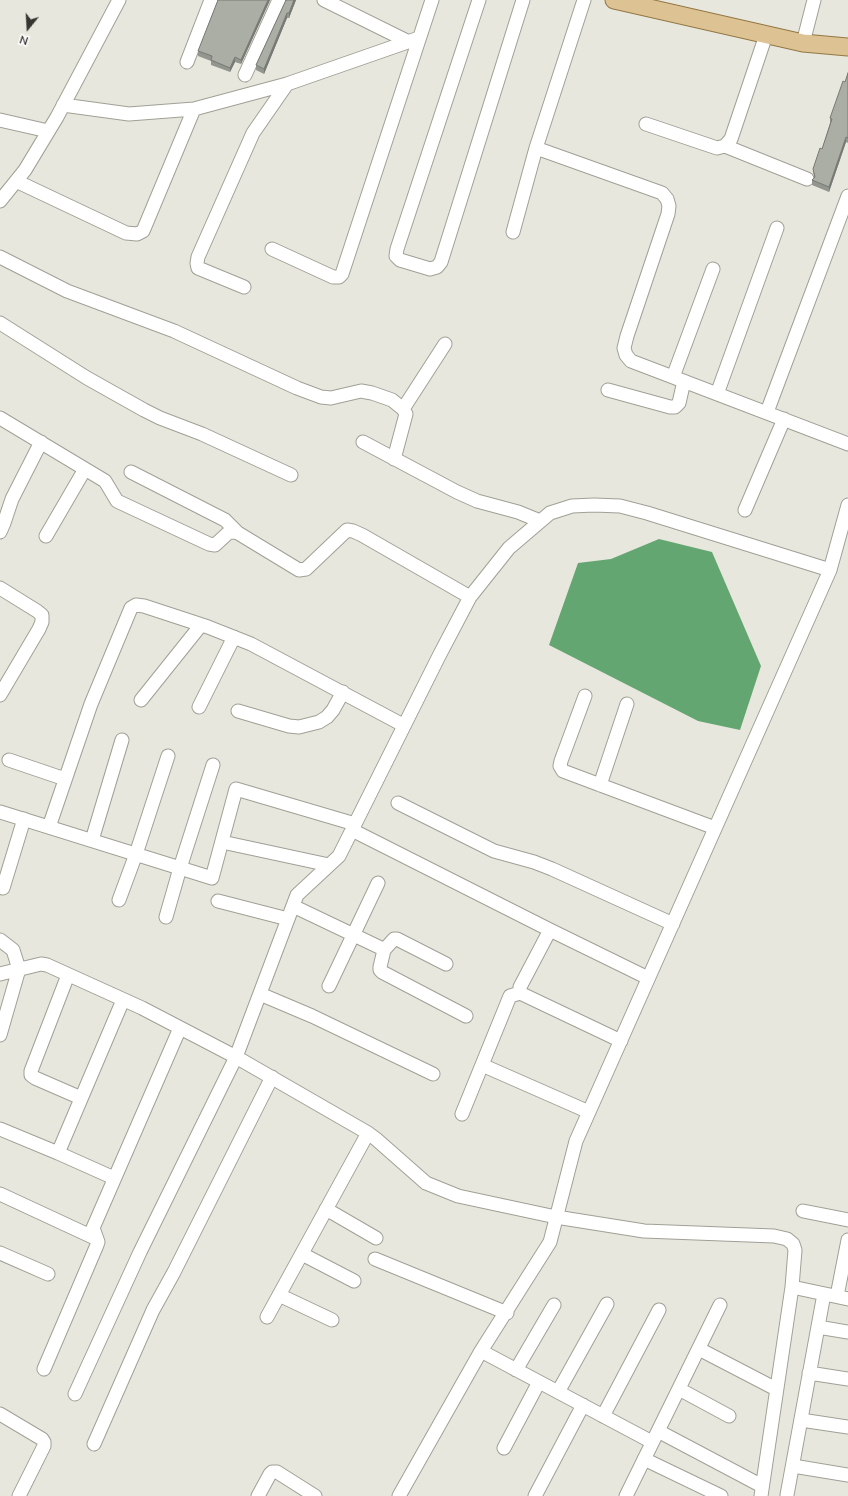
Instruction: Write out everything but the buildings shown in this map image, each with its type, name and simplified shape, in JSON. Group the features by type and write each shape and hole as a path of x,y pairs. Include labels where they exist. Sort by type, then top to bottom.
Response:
{"main road":[{"path":"614,0 803,43 848,47"}],"street":[{"path":"0,201 25,170 63,105 119,0"},
{"path":"187,62 211,0"},
{"path":"245,75 279,0"},
{"path":"324,0 414,40"},
{"path":"272,249 333,277 339,277 342,274 414,40 432,0"},
{"path":"479,0 397,249 396,256 400,260 430,269 437,267 441,262 522,0"},
{"path":"513,232 536,148 584,0"},
{"path":"803,43 814,0"},
{"path":"725,146 731,139 766,35"},
{"path":"63,105 129,114 194,109 287,84 414,40"},
{"path":"244,287 198,268 198,257 253,133 287,84"},
{"path":"16,181 126,233 137,234 143,230 146,224 194,109"},
{"path":"0,120 48,131"},
{"path":"646,124 716,148 725,146 807,179"},
{"path":"536,148 662,194 667,199 669,206 668,214 624,348 626,355 631,361 848,444"},
{"path":"767,412 848,196"},
{"path":"717,394 777,228"},
{"path":"0,257 67,291 174,331 297,388 321,397 331,398 360,391 372,393 392,400 403,409 406,414 394,459"},
{"path":"608,390 670,407 675,407 678,403 679,379 713,269"},
{"path":"0,323 87,378 144,410 160,418 202,434 291,475"},
{"path":"403,409 445,344"},
{"path":"0,418 105,481 117,501 209,544 215,545 228,533 238,533"},
{"path":"745,510 784,419"},
{"path":"0,532 12,499 41,442"},
{"path":"363,442 477,501 518,512 540,521"},
{"path":"46,536 85,469"},
{"path":"131,472 225,520 238,533 298,570 306,569 347,530 362,535 470,597"},
{"path":"399,1496 481,1352 507,1313 550,1242 576,1141 830,570 845,525 848,505"},
{"path":"75,1394 140,1252 236,1057 297,895 339,856 403,725 470,597 509,548 550,513 572,506 620,506 830,570"},
{"path":"0,588 42,615 42,622 0,695"},
{"path":"49,827 91,704 131,608 136,605 144,606 201,624 251,644 403,725"},
{"path":"141,700 201,624"},
{"path":"199,707 234,637"},
{"path":"238,711 289,726 299,727 319,722 327,717 333,710 343,692"},
{"path":"585,696 561,761 560,766 563,771 715,828"},
{"path":"600,785 627,704"},
{"path":"92,840 122,740"},
{"path":"119,900 136,854 168,756"},
{"path":"9,760 65,779"},
{"path":"166,918 180,868 213,765"},
{"path":"0,812 212,878 236,789 354,827 550,930 648,978"},
{"path":"398,803 494,851 534,862 552,869 673,924"},
{"path":"3,888 24,819"},
{"path":"222,842 328,865"},
{"path":"329,986 378,883"},
{"path":"218,901 288,919"},
{"path":"293,906 384,950"},
{"path":"520,993 520,987 550,930"},
{"path":"446,964 397,939 394,939 384,950 380,970 466,1016"},
{"path":"0,940 13,950 19,969 0,1035"},
{"path":"0,974 41,964 142,1008 236,1057 368,1133 426,1184 458,1196 556,1217 644,1231 774,1236 782,1237 793,1244 795,1250 792,1287 762,1491 655,1437 603,1416 481,1352"},
{"path":"68,975 31,1071 31,1075 34,1078 81,1098"},
{"path":"462,1114 510,996 520,993 621,1041"},
{"path":"260,994 312,1016 433,1074"},
{"path":"58,1153 123,1000"},
{"path":"44,1369 97,1245 97,1239 93,1228 180,1028"},
{"path":"482,1065 589,1112"},
{"path":"94,1444 153,1310 174,1272 272,1077"},
{"path":"0,1129 114,1178"},
{"path":"267,1317 368,1133"},
{"path":"0,1194 97,1239"},
{"path":"326,1209 376,1238"},
{"path":"803,1211 848,1220"},
{"path":"787,1495 818,1327 836,1296 848,1240"},
{"path":"0,1253 48,1274"},
{"path":"302,1254 354,1281"},
{"path":"375,1259 507,1313"},
{"path":"792,1287 836,1296"},
{"path":"279,1295 332,1320"},
{"path":"558,1392 606,1304"},
{"path":"516,1370 554,1305"},
{"path":"626,1496 720,1305"},
{"path":"603,1416 659,1310"},
{"path":"818,1327 848,1332"},
{"path":"698,1349 776,1389"},
{"path":"810,1373 848,1379"},
{"path":"504,1448 539,1382"},
{"path":"679,1389 729,1416"},
{"path":"535,1496 583,1405"},
{"path":"0,1414 42,1438 44,1442 44,1446 19,1496"},
{"path":"801,1420 848,1427"},
{"path":"644,1459 721,1496"},
{"path":"793,1466 848,1476"},
{"path":"258,1496 272,1472 277,1472 316,1496"}],"shaded area":[{"path":"659,539 712,552 761,666 740,730 698,721 549,645 578,563 611,559"}]}
